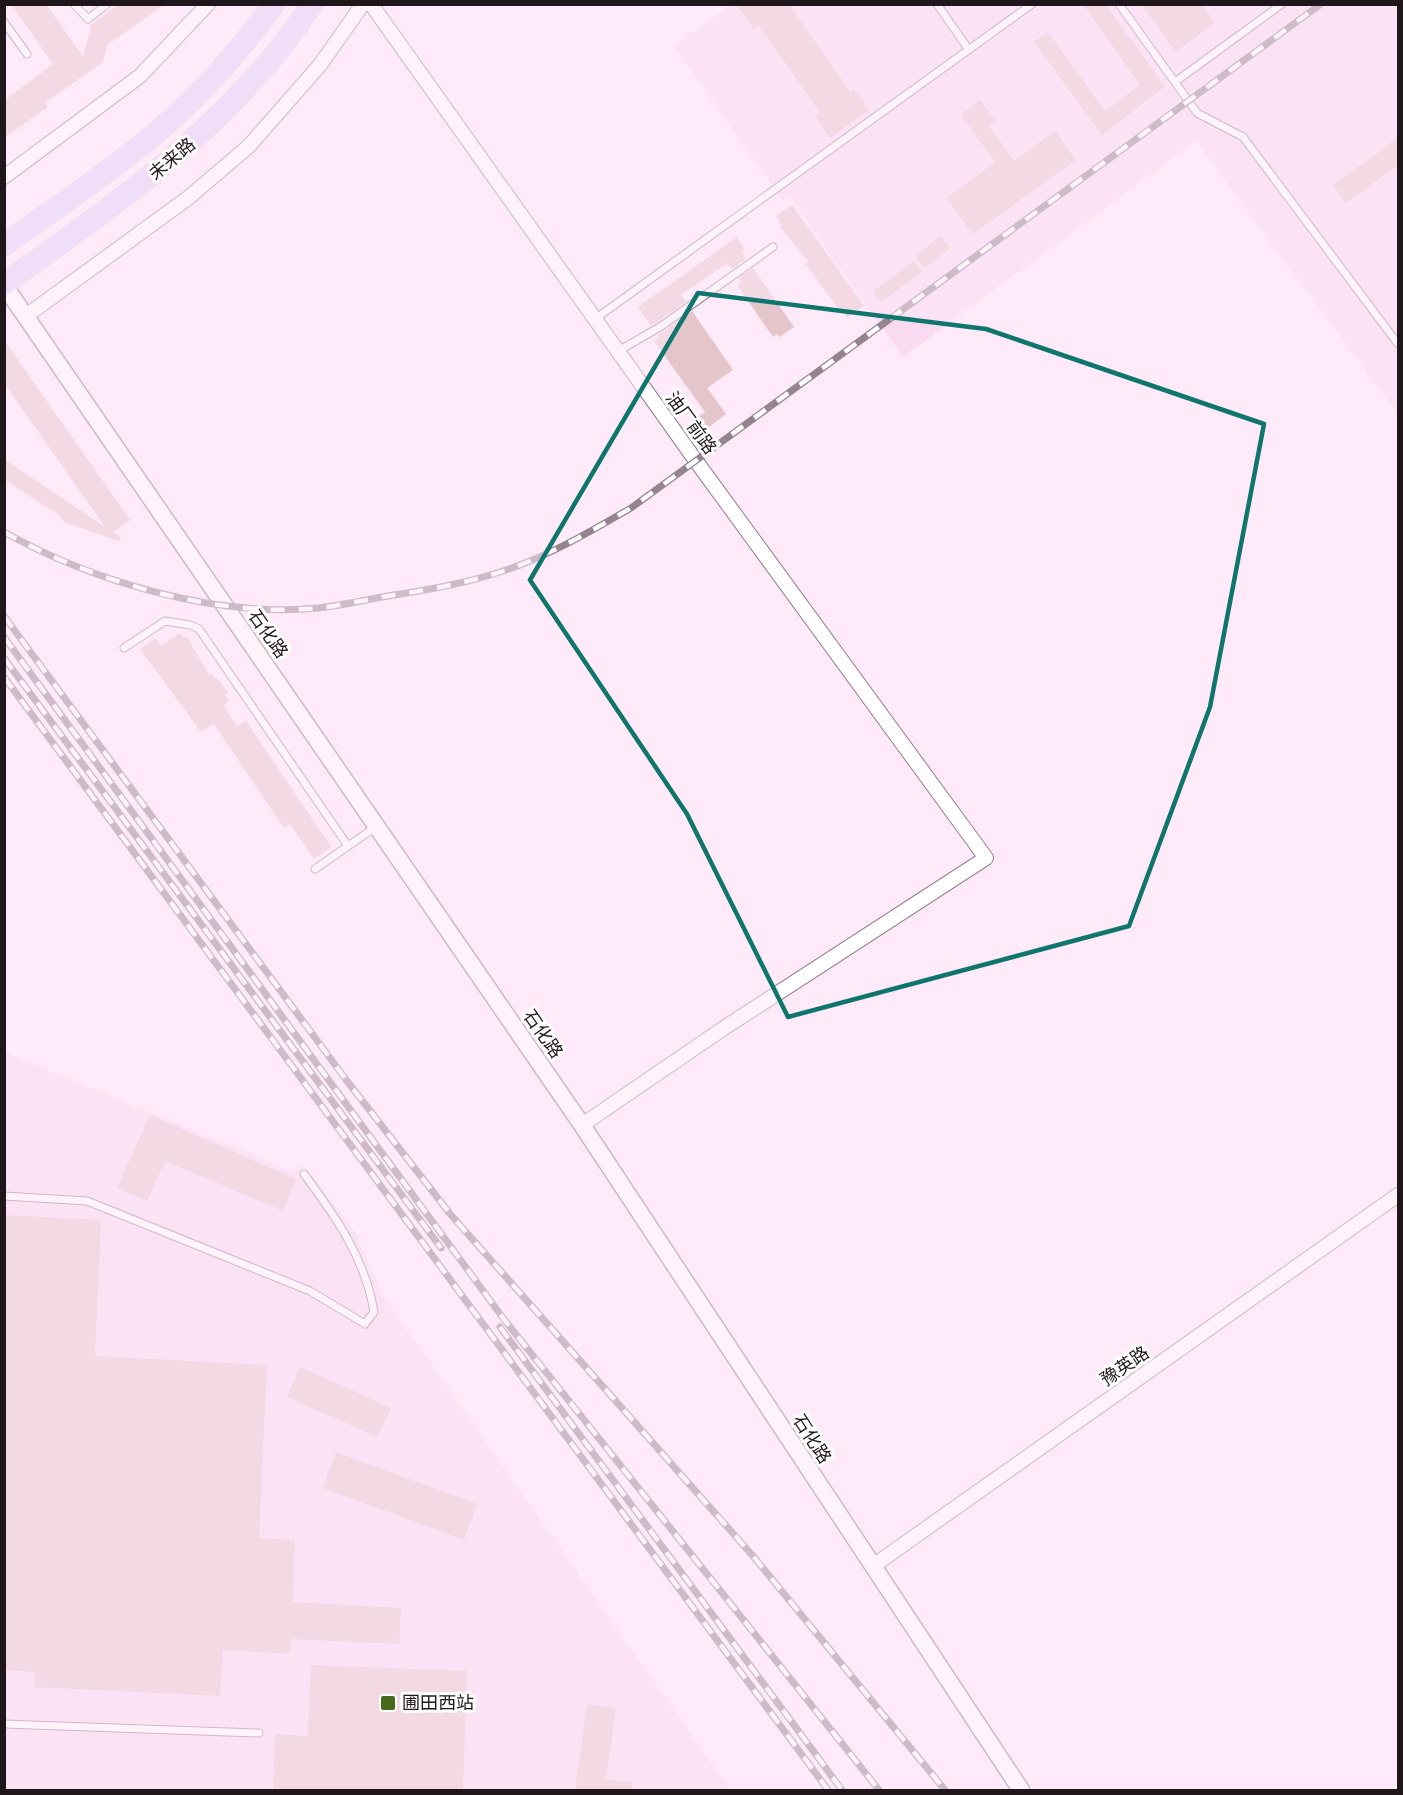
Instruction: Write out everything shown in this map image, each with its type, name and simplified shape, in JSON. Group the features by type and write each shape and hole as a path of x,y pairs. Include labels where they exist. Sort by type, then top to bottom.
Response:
{"main road":[{"name":"未来路","path":"4,245 101,176 173,118 218,72 274,4"},
{"name":"未来路","path":"4,284 120,201 194,141 262,70 312,4"}],"street":[{"path":"4,177 140,76 208,4"},
{"path":"23,312 196,191 249,146 313,74 363,4"},
{"name":"油厂前路","path":"371,4 618,351 986,858 724,1028 582,1125"},
{"name":"石化路","path":"4,284 582,1125 1021,1791"},
{"name":"豫英路","path":"873,1566 1398,1195"}],"lane":[{"path":"74,4 88,19 107,4"},
{"path":"937,4 969,50"},
{"path":"595,319 1032,4"},
{"path":"1119,4 1197,112 1244,137 1398,344"},
{"path":"1175,82 1282,4"},
{"path":"4,22 27,54"},
{"path":"618,351 660,327 773,248"},
{"path":"124,648 165,621 190,625 199,629 348,846"},
{"path":"315,869 377,826"},
{"path":"4,1196 87,1201 310,1291 365,1324 374,1312 370,1284 354,1247 336,1216 304,1174"},
{"path":"4,1724 259,1733"}],"highlighted area":[{"path":"698,293 986,329 1264,424 1210,707 1129,926 788,1017 687,814 530,580"}],"shaded area":[{"path":"731,5 1398,5 1398,414 1196,141 903,357 789,196 782,200 674,46"},
{"path":"4,1052 294,1172 304,1165 356,1233 383,1296 730,1790 5,1790"}],"building":[{"path":"11,4 46,4 83,57 92,24 119,4 165,4 107,45 103,62 45,103 48,107 4,138 4,101 53,64"},
{"path":"736,4 789,4 850,92 854,89 869,110 830,138 815,116 820,112 759,26 754,29"},
{"path":"1083,4 1105,4 1165,86 1102,135 1034,42 1048,32 1105,111 1140,85"},
{"path":"1141,4 1201,4 1215,23 1176,52"},
{"path":"980,100 996,121 989,126 1014,161 1055,131 1076,160 973,234 946,198 995,162 961,115"},
{"path":"1398,138 1398,165 1346,203 1333,185"},
{"path":"792,205 864,306 847,317 844,313 842,314 806,264 809,262 780,227 782,225 776,216"},
{"path":"941,236 950,248 924,268 915,256"},
{"path":"737,237 745,250 742,252 746,259 732,269 727,263 681,295 686,302 651,326 638,307"},
{"path":"914,261 922,272 881,302 873,291"},
{"path":"753,268 794,327 780,337 777,334 773,337 737,285 741,282 738,278"},
{"path":"692,311 733,370 707,388 726,414 708,428 699,416 705,412 654,341 659,337 658,335"},
{"path":"4,340 130,520 113,532 121,537 119,541 64,522 60,516 4,479 4,459 105,527 4,383"},
{"path":"180,633 184,638 187,637 209,675 211,673 215,679 217,678 228,693 225,695 229,701 224,705 237,727 246,721 331,847 314,859 290,824 284,828 214,724 201,732 140,649 156,638 161,646"},
{"path":"150,1115 296,1179 283,1211 165,1161 147,1201 117,1188"},
{"path":"4,1215 101,1220 95,1356 267,1365 259,1538 295,1540 293,1602 401,1608 399,1644 291,1639 290,1654 223,1650 220,1696 34,1687 35,1672 4,1670"},
{"path":"300,1367 391,1408 377,1437 287,1397"},
{"path":"336,1452 477,1504 464,1540 323,1488"},
{"name":"圃田西站","path":"311,1665 467,1671 463,1791 273,1791 275,1734 308,1736"},
{"path":"587,1704 616,1708 606,1779 633,1783 632,1791 575,1791"}],"railway":[{"path":"4,532 76,566 156,592 197,601 279,610 328,607 446,586 497,573 530,561 569,543 631,508 1321,4"},
{"path":"4,616 347,1081 451,1215 753,1556 945,1790"},
{"path":"4,637 503,1318 879,1790"},
{"path":"4,658 441,1248"},
{"path":"4,677 828,1790"},
{"path":"500,1327 842,1790"}],"place":[{"name":"圃田西站","path":"388,1703"}]}
